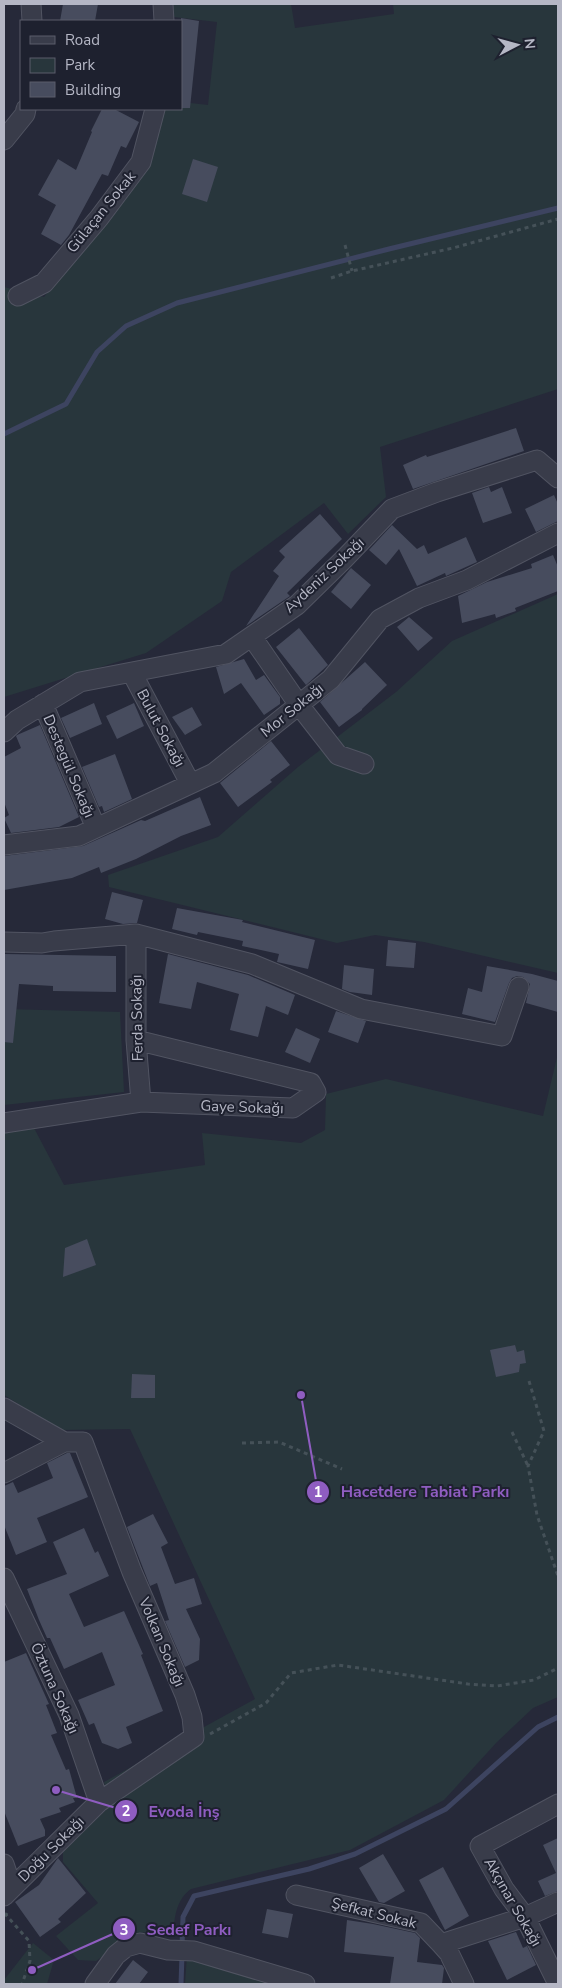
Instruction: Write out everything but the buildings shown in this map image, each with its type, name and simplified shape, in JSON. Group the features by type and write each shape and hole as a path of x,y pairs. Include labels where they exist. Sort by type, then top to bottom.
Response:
{"street":[{"path":"31,4 32,20"},
{"path":"163,4 164,20"},
{"path":"4,140 25,114 26,110"},
{"name":"Gülaçan Sokak","path":"18,296 44,283 99,218 141,162 155,110"},
{"name":"Aydeniz Sokağı","path":"4,732 17,720 80,682 226,654 297,604 344,560 392,509 437,492 537,460 558,478"},
{"name":"Mor Sokağı","path":"4,845 79,836 214,773 331,679 380,620 419,598 467,580 558,533"},
{"path":"252,636 299,705 338,755 364,764"},
{"name":"Bulut Sokağı","path":"132,673 190,783"},
{"name":"Destegül Sokağı","path":"43,704 96,828"},
{"path":"4,942 42,943 136,934 252,964 361,1009 502,1036 519,987"},
{"name":"Ferda Sokağı","path":"136,934 136,1040 141,1102"},
{"name":"Gaye Sokağı","path":"4,1123 141,1102 293,1108 316,1092 311,1083 136,1040"},
{"path":"4,1408 64,1442"},
{"path":"4,1473 64,1442"},
{"name":"Volkan Sokağı","path":"64,1442 82,1442 132,1572 185,1695 192,1717 194,1737 99,1802"},
{"name":"Öztuna Sokağı","path":"4,1578 69,1715 99,1802"},
{"name":"Doğu Sokağı","path":"8,1892 99,1802"},
{"name":"Akçınar Sokağı","path":"558,1804 480,1846 504,1889 525,1918 558,1984"},
{"path":"4,1864 8,1892"},
{"name":"Şefkat Sokak","path":"296,1895 421,1922 449,1953 464,1984"},
{"path":"441,1944 525,1918 558,1902"},
{"path":"95,1984 116,1954 126,1947 140,1943 168,1950 194,1951 305,1984"}],"path":[{"path":"331,278 352,271 453,248 558,219"},
{"path":"345,245 352,271"},
{"path":"528,1466 544,1431 529,1381"},
{"path":"512,1432 528,1466 537,1515 558,1576"},
{"path":"242,1442 279,1442 342,1469"},
{"path":"202,1739 218,1728 266,1703 291,1673 338,1665 468,1684 497,1686 534,1680 558,1668"},
{"path":"8,1892 6,1915 30,1942 30,1961 22,1984"}],"green space":[{"path":"173,4 291,4 295,28 394,14 393,4 558,4 558,389 380,447 386,497 348,534 324,503 231,572 222,601 146,653 4,697 4,287 44,297 145,168 157,110 182,110 182,102 208,105 217,22 174,17"},
{"path":"558,594 558,973 424,942 375,935 337,943 109,887 108,875 218,837 298,767 396,692 452,641"},
{"path":"4,1009 120,1012 124,1092 4,1105"},
{"path":"558,1053 558,1697 533,1708 497,1742 444,1800 350,1850 191,1889 180,1902 174,1930 136,1933 96,1961 78,1960 56,1936 98,1903 63,1862 63,1852 110,1806 104,1782 255,1699 130,1429 60,1430 4,1395 4,1133 34,1128 64,1185 205,1165 202,1133 301,1143 325,1130 326,1094 386,1079 543,1116"},
{"path":"33,1943 54,1960 47,1984 4,1984 4,1980"},
{"path":"187,1955 290,1984 185,1984"}],"waterway":[{"path":"4,434 66,404 97,352 126,326 177,303 558,208"},
{"path":"182,1946 183,1917 194,1896 309,1869 355,1854 446,1809 538,1727 558,1717"},
{"path":"181,1984 182,1955"}],"place":[{"name":"Hacetdere Tabiat Parkı","path":"301,1395"},
{"name":"Evoda İnş","path":"56,1790"},
{"name":"Sedef Parkı","path":"32,1970"}]}
